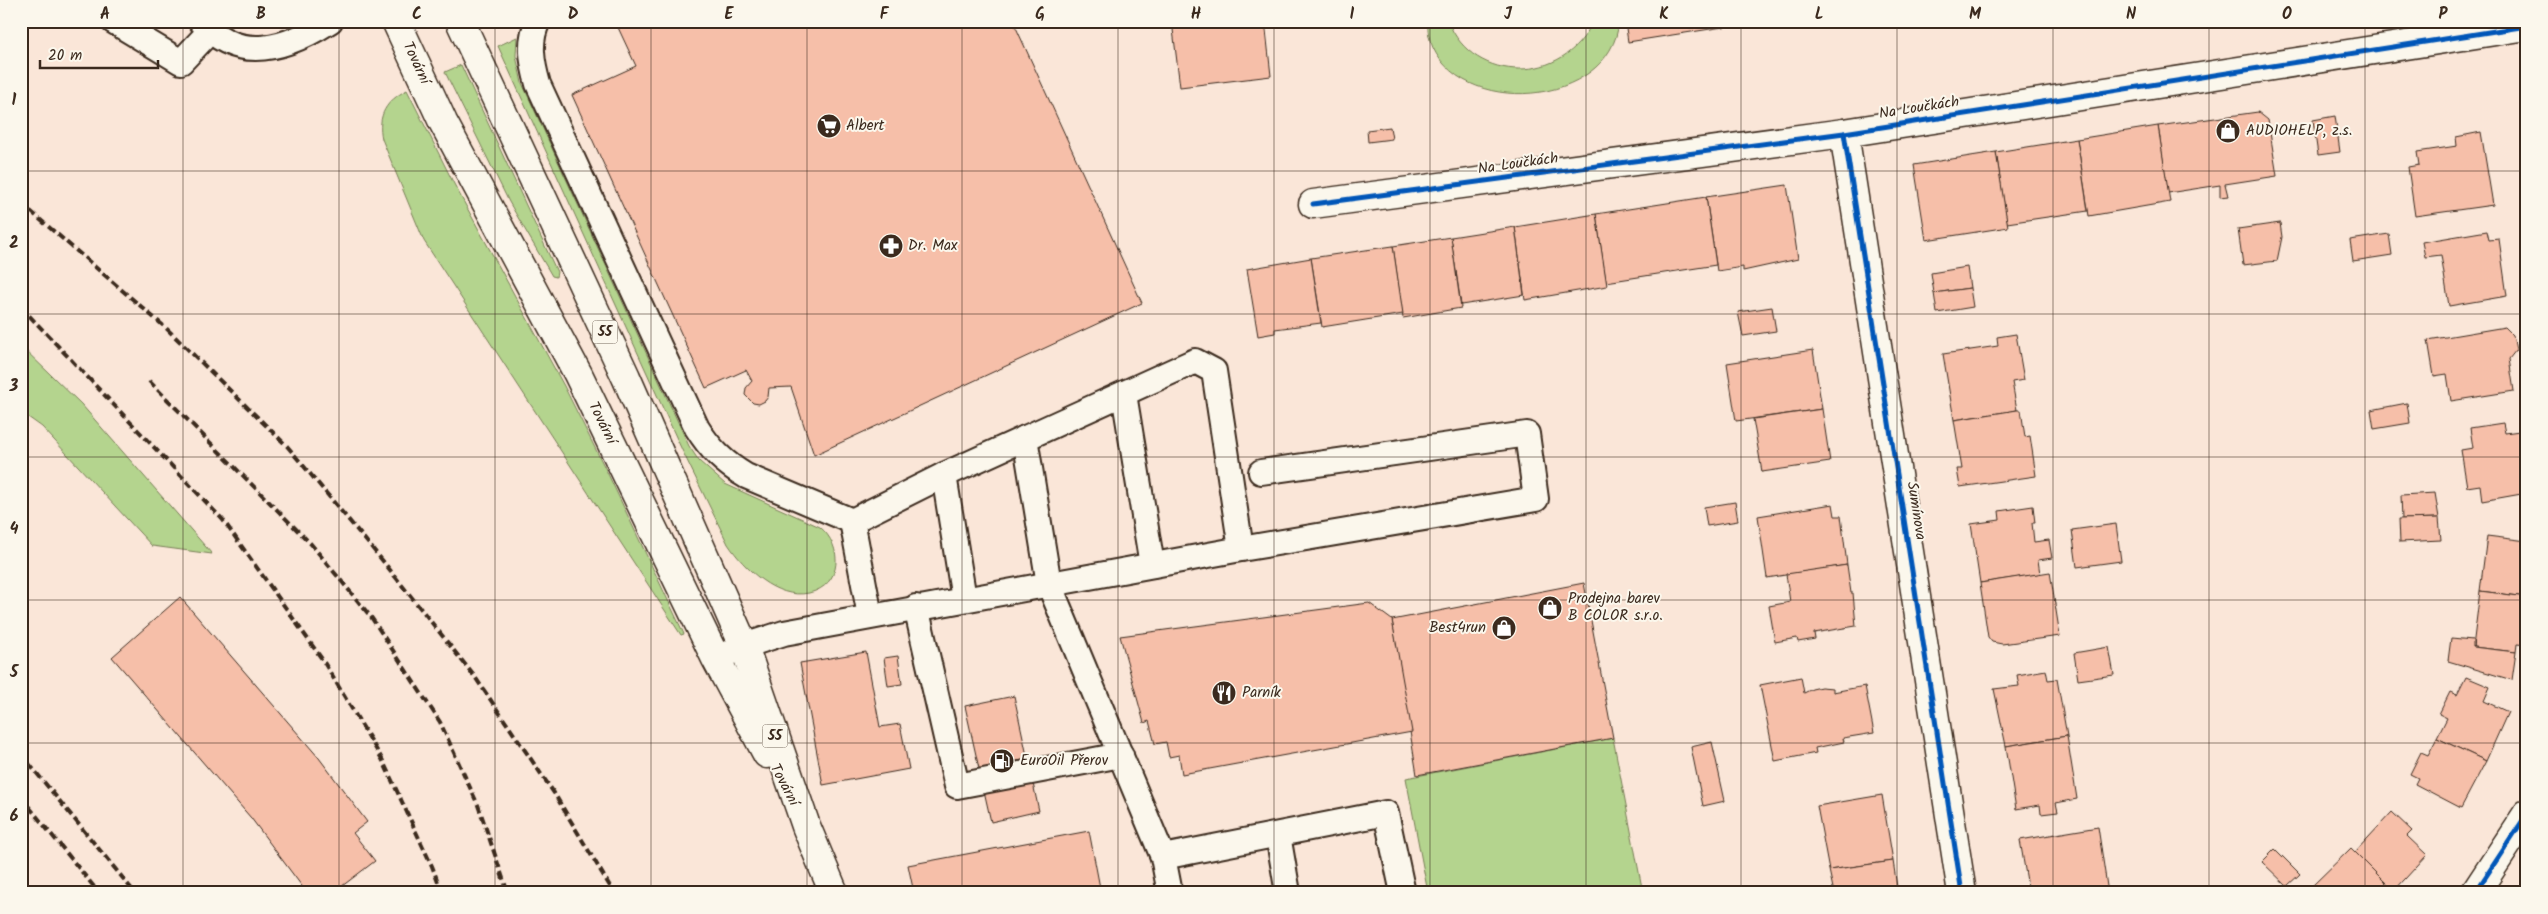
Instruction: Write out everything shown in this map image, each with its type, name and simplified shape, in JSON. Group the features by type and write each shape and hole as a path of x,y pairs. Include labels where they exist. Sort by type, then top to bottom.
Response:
{"street":[{"name":"Tovární","path":"396,21 479,193 578,374 716,659 806,826"},
{"name":"Tovární","path":"460,21 626,377 744,646 806,826 834,893"},
{"name":"Na Loučkách","path":"1313,204 1844,133 2527,26"},
{"name":"Sumínova","path":"1844,133 1962,893"},
{"path":"2475,893 2527,814"}],"lane":[{"path":"113,21 181,62 205,26 245,48 263,48 295,41 330,21"},
{"path":"538,21 532,45 533,65 538,84 705,442 730,467 746,476 852,522"},
{"path":"852,522 944,475 1195,361 1214,370 1241,549"},
{"path":"1124,394 1152,565"},
{"path":"716,659 744,646 784,633 916,607 1536,499 1527,434 1261,472"},
{"path":"1025,438 1049,584 1163,857 1170,893"},
{"path":"944,475 964,599"},
{"path":"852,522 870,616"},
{"path":"916,607 957,786 1121,755"},
{"path":"1163,857 1386,813 1403,893"},
{"path":"1278,834 1288,893"}],"green space":[{"path":"1427,21 1448,21 1460,42 1477,57 1497,66 1519,69 1541,66 1562,57 1580,42 1593,21 1619,21 1610,50 1590,72 1563,86 1532,93 1499,92 1470,83 1445,66 1430,40"},
{"path":"517,37 516,56 522,83 689,446 699,461 725,484 820,527 828,535 836,554 836,564 828,582 820,589 809,593 797,594 773,587 752,572 728,544 682,450 498,46"},
{"path":"461,65 557,272 556,277 552,276 509,202 445,72"},
{"path":"407,90 454,184 564,386 684,634 681,635 424,241 382,139 381,123 385,110 394,99"},
{"path":"21,346 81,404 212,554 152,546 42,427 21,412"},
{"path":"1613,738 1643,893 1428,893 1406,778"}],"building":[{"path":"615,21 1013,21 1142,303 814,455 791,387 769,388 768,397 765,401 759,404 753,403 745,395 746,388 752,381 746,370 706,388 572,95 636,66"},
{"path":"1172,21 1265,21 1271,76 1180,87"},
{"path":"1625,21 1761,21 1628,42"},
{"path":"2258,112 2268,120 2277,176 2225,184 2228,196 2220,197 2220,185 2168,193 2158,126"},
{"path":"2335,116 2340,152 2318,155 2313,120"},
{"path":"2158,126 2170,202 2089,216 2077,139"},
{"path":"1390,127 1392,139 1368,142 1367,130"},
{"path":"2481,132 2493,205 2415,216 2408,167 2419,165 2417,152 2457,146 2456,137"},
{"path":"2077,139 2088,211 2007,223 1996,152"},
{"path":"1996,152 2008,227 1926,240 1914,165"},
{"path":"1787,185 1798,259 1743,271 1743,267 1717,271 1706,197"},
{"path":"1706,197 1716,265 1606,282 1596,214"},
{"path":"1596,214 1607,286 1525,300 1515,227"},
{"path":"2280,223 2282,237 2277,261 2243,265 2238,229"},
{"path":"1515,227 1524,295 1461,305 1451,237"},
{"path":"2487,231 2489,240 2499,239 2507,296 2449,306 2441,255 2425,257 2422,242"},
{"path":"2389,234 2392,255 2353,261 2350,240"},
{"path":"1451,237 1461,308 1403,318 1393,246"},
{"path":"1393,246 1403,314 1322,327 1311,258"},
{"path":"1311,258 1321,323 1275,329 1275,333 1258,336 1247,269"},
{"path":"1967,267 1970,288 1934,293 1931,273"},
{"path":"1970,288 1973,307 1937,313 1934,293"},
{"path":"1772,307 1776,331 1743,336 1738,312"},
{"path":"2505,327 2513,335 2516,350 2509,359 2514,391 2451,401 2447,374 2434,376 2428,340"},
{"path":"2016,334 2024,380 2012,382 2017,410 1954,420 1943,354 1998,346 1997,337"},
{"path":"1813,350 1822,409 1736,421 1727,363"},
{"path":"2407,403 2410,423 2374,429 2371,410"},
{"path":"1822,409 1830,462 1762,472 1753,419"},
{"path":"2021,410 2025,437 2030,436 2036,476 1960,487 1957,469 1962,469 1954,420"},
{"path":"2503,423 2505,433 2527,430 2527,493 2482,501 2480,485 2467,487 2461,450 2473,448 2470,428"},
{"path":"2435,493 2439,518 2402,519 2401,495"},
{"path":"1735,502 1738,521 1707,526 1704,507"},
{"path":"1833,504 1835,516 1841,516 1847,565 1767,578 1758,516"},
{"path":"2033,506 2035,523 2032,523 2034,542 2049,540 2052,558 2038,560 2040,574 1980,583 1971,524 2000,520 1999,511"},
{"path":"2439,518 2441,540 2400,542 2399,519"},
{"path":"2116,524 2121,561 2077,567 2072,530"},
{"path":"2487,536 2527,541 2527,597 2480,591"},
{"path":"1847,565 1851,593 1853,593 1856,626 1814,633 1815,639 1798,642 1797,638 1775,642 1769,606 1790,602 1786,574"},
{"path":"2050,572 2060,636 2002,644 1992,642 1988,637 1980,583"},
{"path":"1584,583 1613,738 1417,775 1392,620"},
{"path":"2480,591 2527,597 2527,645 2517,644 2516,652 2473,647"},
{"path":"180,597 319,758 367,822 353,833 375,861 333,893 307,893 251,818 112,657"},
{"path":"1369,603 1392,620 1412,732 1182,774 1179,755 1169,757 1166,742 1155,744 1149,721 1144,723 1120,636"},
{"path":"2451,638 2473,640 2473,647 2516,652 2512,680 2448,661"},
{"path":"2109,647 2114,675 2078,680 2074,653"},
{"path":"866,652 880,727 900,724 909,769 823,785 800,663"},
{"path":"898,656 902,684 888,686 884,658"},
{"path":"2046,670 2048,680 2057,679 2067,736 2006,746 1994,689 2019,686 2017,675"},
{"path":"1801,677 1804,693 1821,687 1833,688 1833,692 1865,686 1874,733 1843,738 1844,742 1815,748 1816,753 1775,761 1760,685"},
{"path":"2466,677 2490,687 2484,701 2508,712 2486,761 2437,738 2447,718 2439,714 2450,692 2457,695"},
{"path":"1014,696 1039,811 991,822 965,706"},
{"path":"2067,736 2077,799 2056,803 2058,812 2041,814 2040,805 2016,809 2006,746"},
{"path":"2437,738 2486,761 2461,808 2415,784 2418,778 2410,774 2421,752 2428,755"},
{"path":"1712,742 1725,801 1703,806 1691,747"},
{"path":"1882,795 1893,861 1829,870 1817,806"},
{"path":"2392,812 2412,831 2407,836 2427,855 2394,891 2355,852"},
{"path":"2098,827 2108,893 2029,893 2020,840"},
{"path":"1089,831 1101,893 914,893 908,865"},
{"path":"2351,848 2394,891 2392,893 2314,893 2309,889"},
{"path":"2275,849 2300,874 2287,886 2262,862"},
{"path":"1893,861 1898,893 1834,893 1829,870"},
{"path":"1139,889 1140,893 1118,893"}],"railway":[{"path":"21,203 166,328 287,446 382,560 475,677 554,793 614,893"},
{"path":"21,307 223,520 322,659 382,759 432,866 442,893"},
{"path":"149,381 311,544 371,617 440,722 478,805 508,893"},
{"path":"21,754 135,893"},
{"path":"21,797 99,893"}],"cycle path":[{"path":"1313,204 1844,133 2527,26"},
{"path":"1844,133 1962,893"},
{"path":"2475,893 2527,814"}],"place":[{"name":"Albert","path":"829,126"},
{"name":"AUDIOHELP, z.s.","path":"2228,131"},
{"name":"Dr. Max","path":"891,246"},
{"name":"Prodejna barev B COLOR s.r.o.","path":"1550,608"},
{"name":"Best4run","path":"1504,628"},
{"name":"Parník","path":"1224,693"},
{"name":"EuroOil Přerov","path":"1002,761"}]}
